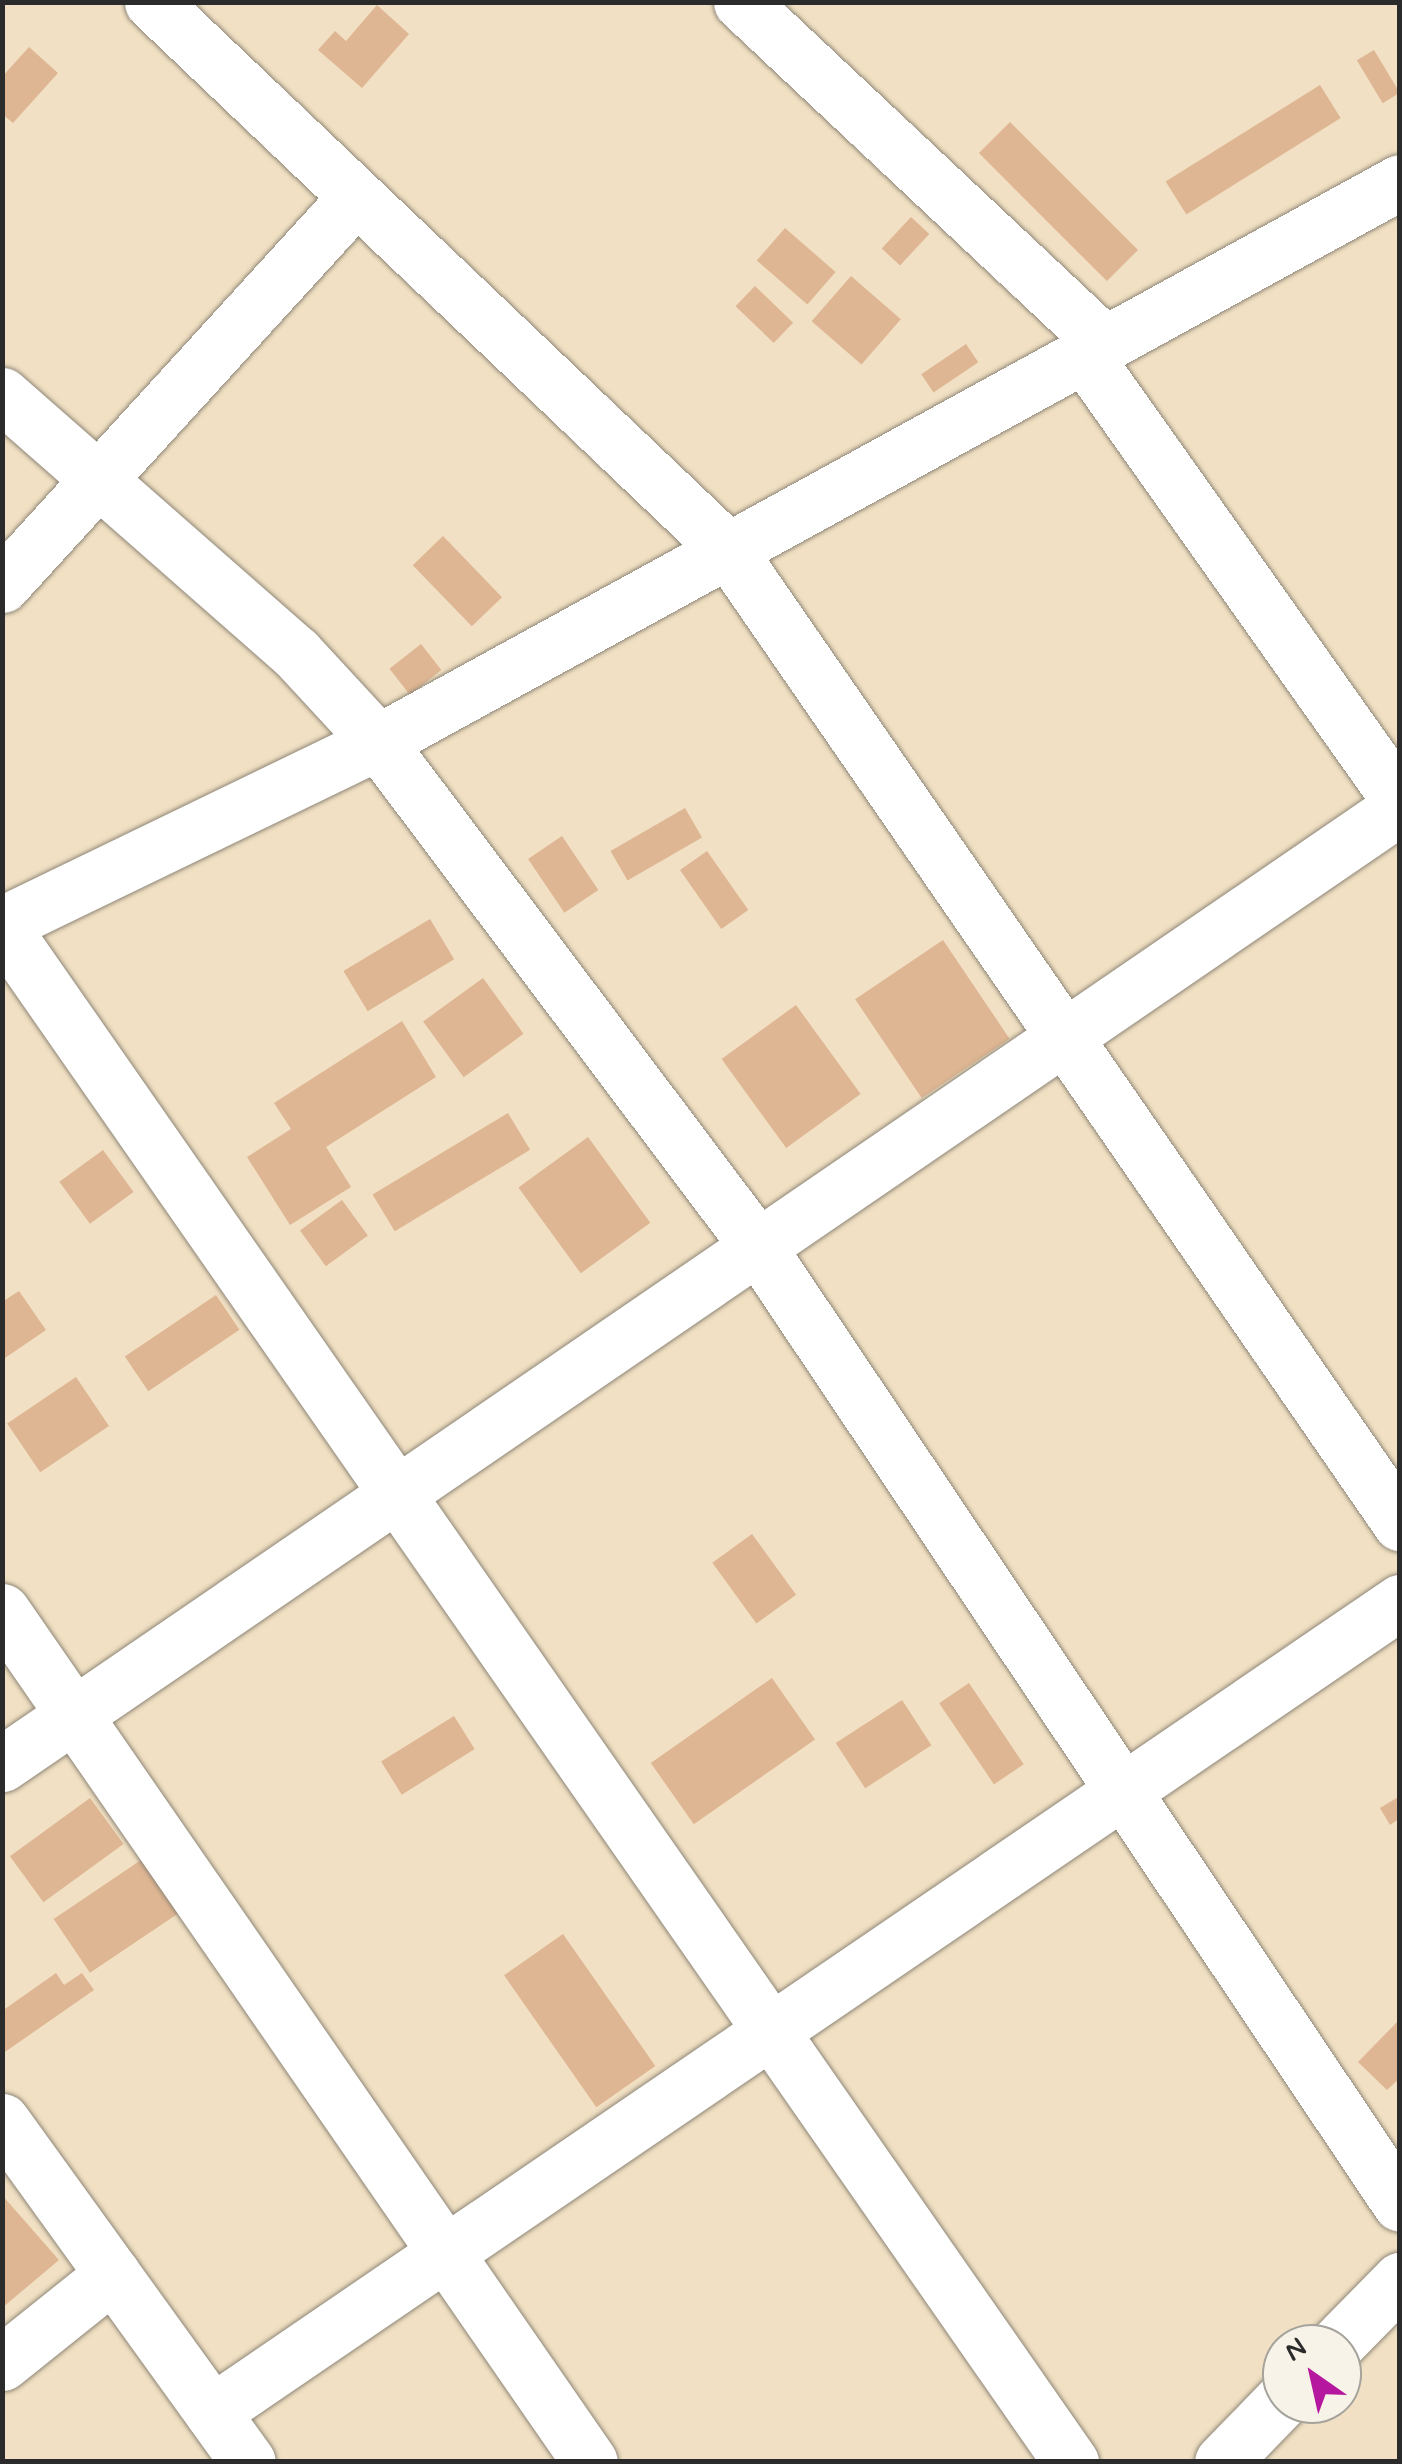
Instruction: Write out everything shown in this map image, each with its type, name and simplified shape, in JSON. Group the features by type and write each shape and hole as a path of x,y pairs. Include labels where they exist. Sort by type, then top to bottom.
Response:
{"street":[{"path":"152,2 728,550 1400,1523"},
{"path":"2,1764 1400,804 1095,350 741,2"},
{"path":"1071,2462 2,926 378,742 1400,182"},
{"path":"2,585 356,196"},
{"path":"2,396 94,482 296,652 378,742 758,1246 1400,2204"},
{"path":"212,2412 1400,1602"},
{"path":"2,1611 590,2462"},
{"path":"5,2132 248,2462"},
{"path":"2,2363 113,2274"},
{"path":"1357,2324 1400,2280"},
{"path":"1222,2462 1262,2421"}],"building":[{"path":"377,5 409,34 362,88 318,50 335,31 346,41"},
{"path":"29,47 58,73 13,123 2,114 2,77"},
{"path":"1374,50 1400,93 1383,103 1357,60"},
{"path":"1320,85 1341,118 1186,215 1166,181"},
{"path":"1010,122 1138,250 1107,281 979,153"},
{"path":"911,217 929,234 900,265 882,248"},
{"path":"785,228 836,272 807,304 757,260"},
{"path":"851,276 901,319 861,365 812,321"},
{"path":"755,286 793,323 774,343 736,306"},
{"path":"966,344 978,362 934,392 921,374"},
{"path":"443,536 502,597 472,626 413,565"},
{"path":"421,644 441,670 410,695 389,669"},
{"path":"685,808 702,837 628,880 611,851"},
{"path":"562,836 598,890 564,913 528,859"},
{"path":"707,851 748,910 721,929 680,870"},
{"path":"430,919 454,959 368,1011 343,971"},
{"path":"943,940 1010,1039 922,1098 855,999"},
{"path":"483,978 524,1034 464,1077 423,1021"},
{"path":"796,1005 861,1094 786,1148 722,1059"},
{"path":"402,1021 436,1077 326,1147 351,1187 290,1225 247,1157 291,1129 274,1103"},
{"path":"508,1113 530,1150 395,1231 373,1194"},
{"path":"588,1137 650,1223 581,1273 518,1188"},
{"path":"103,1150 134,1192 90,1224 59,1182"},
{"path":"342,1200 368,1236 326,1266 300,1231"},
{"path":"19,1291 46,1330 2,1360 2,1302"},
{"path":"216,1295 239,1330 148,1391 125,1357"},
{"path":"76,1377 109,1426 40,1472 7,1423"},
{"path":"752,1534 796,1595 756,1623 712,1563"},
{"path":"772,1678 815,1739 694,1824 651,1763"},
{"path":"969,1683 1024,1764 994,1784 939,1703"},
{"path":"902,1700 931,1745 865,1788 836,1743"},
{"path":"454,1716 475,1749 402,1795 381,1762"},
{"path":"1400,1796 1400,1818 1390,1825 1380,1808"},
{"path":"90,1798 124,1844 43,1902 10,1856"},
{"path":"144,1858 180,1912 90,1973 54,1919"},
{"path":"563,1934 655,2066 596,2107 504,1975"},
{"path":"56,1973 64,1985 82,1973 94,1990 2,2054 2,2011"},
{"path":"1400,2019 1400,2078 1387,2090 1358,2062"},
{"path":"2,2195 59,2260 2,2308"}]}
